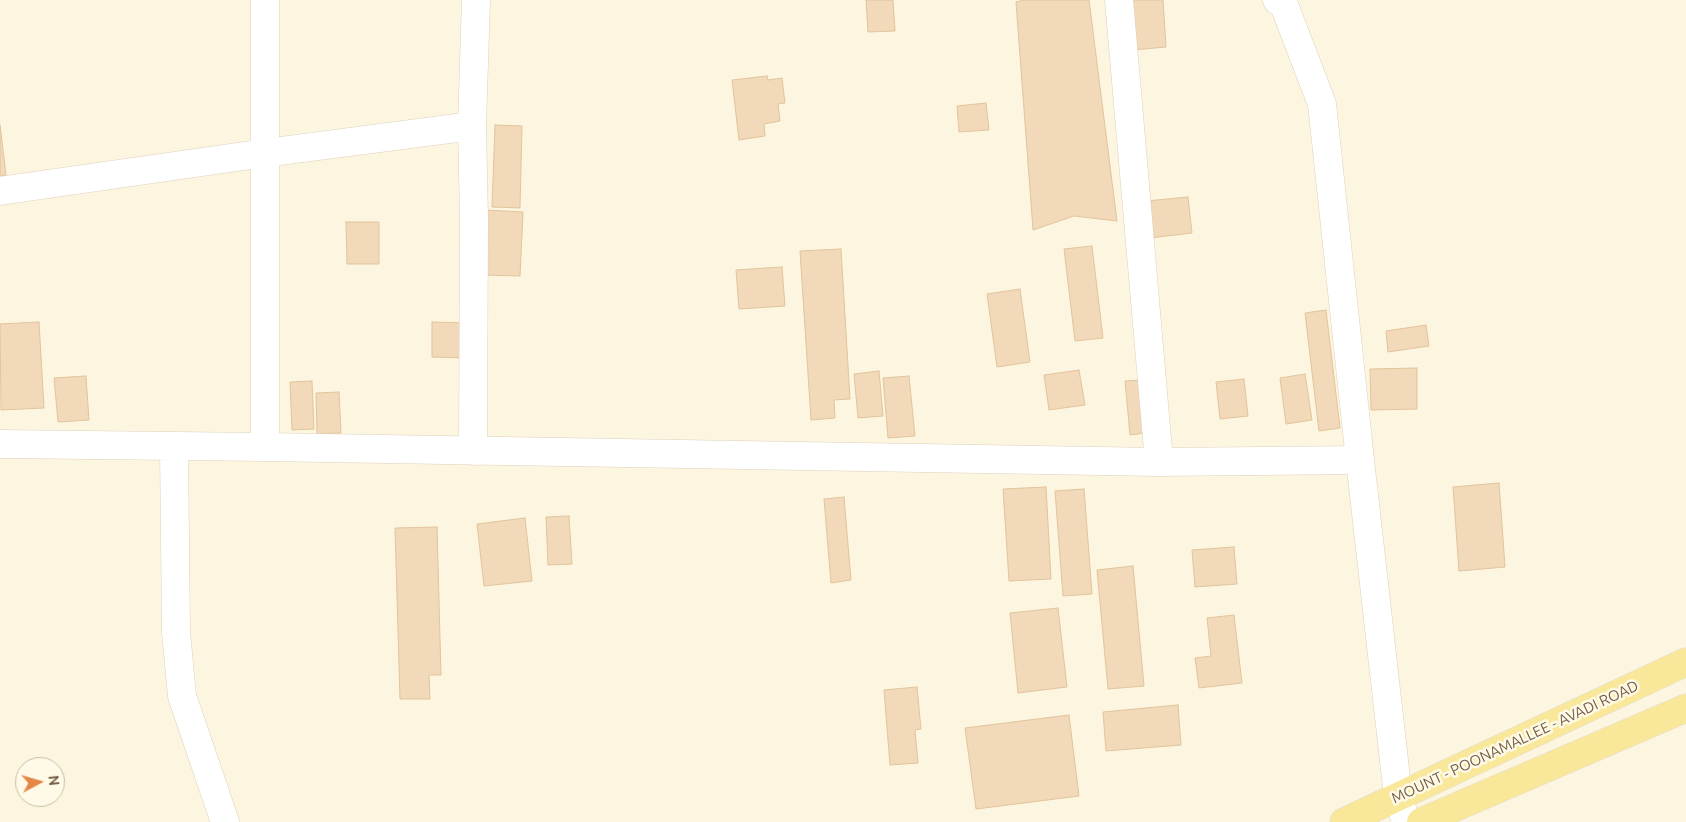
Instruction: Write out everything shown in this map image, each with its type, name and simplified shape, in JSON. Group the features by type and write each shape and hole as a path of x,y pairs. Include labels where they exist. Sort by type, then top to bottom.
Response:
{"main road":[{"name":"MOUNT - POONAMALLEE - AVADI ROAD","path":"1344,822 1686,662"},
{"path":"1421,822 1686,708"}],"street":[{"path":"265,0 265,447"},
{"path":"473,451 472,126 476,0"},
{"path":"1119,0 1159,462"},
{"path":"1277,0 1284,5 1322,104 1398,796 1406,822"},
{"path":"0,191 472,126"},
{"path":"0,444 1159,462 1360,460"},
{"path":"174,446 176,632 182,696 225,822"}],"building":[{"path":"866,0 893,0 895,31 868,32"},
{"path":"1024,0 1089,0 1117,221 1074,216 1033,230 1016,2"},
{"path":"1130,0 1163,0 1166,47 1133,50"},
{"path":"767,76 768,80 782,78 785,103 778,104 780,121 764,124 765,136 739,140 732,80"},
{"path":"986,103 989,130 959,132 957,106"},
{"path":"0,125 6,175 0,176"},
{"path":"495,125 522,126 520,208 492,207"},
{"path":"1188,197 1192,233 1150,238 1146,201"},
{"path":"486,210 523,212 520,276 483,275"},
{"path":"346,222 379,222 379,264 347,264"},
{"path":"1092,246 1103,338 1075,341 1064,249"},
{"path":"841,249 850,399 834,400 835,418 811,420 800,251"},
{"path":"782,267 785,306 739,309 736,270"},
{"path":"1020,289 1030,362 997,367 987,294"},
{"path":"1326,310 1340,428 1319,431 1305,313"},
{"path":"39,322 44,408 1,410 0,324"},
{"path":"432,322 468,323 468,358 432,357"},
{"path":"1426,325 1429,346 1388,352 1386,331"},
{"path":"1417,368 1417,409 1371,410 1370,369"},
{"path":"1079,370 1085,405 1049,410 1044,375"},
{"path":"879,371 883,416 858,418 854,374"},
{"path":"1305,374 1312,420 1286,424 1280,378"},
{"path":"86,376 89,420 58,422 54,378"},
{"path":"909,376 915,436 888,438 883,378"},
{"path":"1244,379 1248,416 1220,419 1216,382"},
{"path":"1141,380 1145,433 1130,435 1125,381"},
{"path":"312,381 314,429 292,430 290,382"},
{"path":"339,392 341,433 317,434 316,393"},
{"path":"1499,483 1505,567 1459,571 1453,487"},
{"path":"1046,487 1051,579 1009,581 1003,489"},
{"path":"1084,489 1092,594 1063,596 1055,491"},
{"path":"844,497 851,580 831,583 824,499"},
{"path":"569,516 572,564 548,565 546,517"},
{"path":"525,518 532,581 484,586 477,524"},
{"path":"437,527 441,675 429,675 430,699 400,699 395,528"},
{"path":"1234,547 1237,584 1195,587 1192,550"},
{"path":"1133,566 1144,686 1108,689 1097,570"},
{"path":"1058,608 1067,687 1018,693 1010,613"},
{"path":"1234,615 1242,683 1199,688 1195,658 1211,656 1207,618"},
{"path":"917,687 921,729 915,730 918,763 890,765 884,690"},
{"path":"1178,705 1181,745 1106,751 1103,712"},
{"path":"1069,715 1079,796 976,809 965,728"}]}
